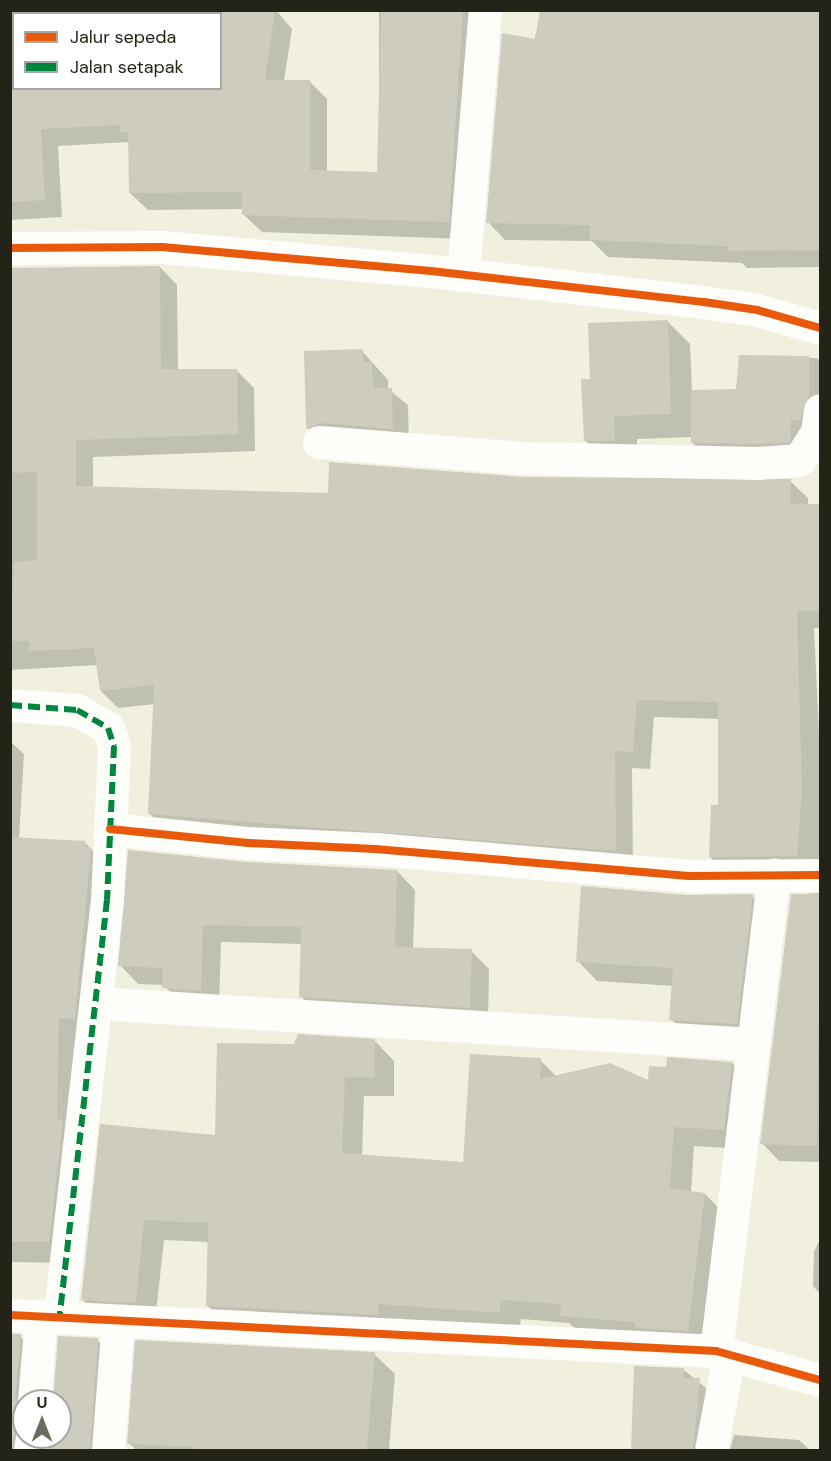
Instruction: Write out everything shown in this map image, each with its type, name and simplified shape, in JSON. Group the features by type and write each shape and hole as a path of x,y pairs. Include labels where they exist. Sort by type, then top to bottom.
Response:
{"street":[{"path":"463,275 485,10"},
{"path":"10,248 209,250 463,275 704,302 757,310 820,328"},
{"path":"319,442 522,458 758,463 799,460 817,432 820,410"},
{"path":"10,705 77,710 108,728 114,746 97,1003 37,1315 34,1389"},
{"path":"110,829 248,843 375,849 689,876 820,875"},
{"path":"711,1450 723,1353 753,1044 774,875"},
{"path":"97,1003 753,1044"},
{"path":"37,1315 723,1353 820,1380"},
{"path":"108,1450 118,1321"}],"building":[{"path":"220,10 275,10 265,80 310,80 310,170 377,172 381,10 463,10 449,222 242,215 242,192 129,193 128,132 120,132 120,125 41,129 45,200 10,202 10,54 12,90 222,90 222,12"},
{"path":"540,10 820,10 820,250 728,251 728,246 589,240 590,225 486,223 502,33 535,39"},
{"path":"160,266 161,369 237,369 238,434 76,440 76,486 328,493 329,462 522,477 791,479 791,504 820,504 820,611 797,611 802,791 797,856 709,857 711,805 718,805 718,702 637,700 633,752 615,751 616,851 148,814 154,685 100,691 94,648 29,651 29,641 10,641 14,562 37,560 37,472 10,473 10,268"},
{"path":"668,320 671,414 614,416 615,441 584,441 581,379 590,379 588,323"},
{"path":"363,349 363,362 372,362 373,388 392,388 393,429 320,423 306,429 304,351"},
{"path":"739,355 809,356 809,395 800,420 791,420 791,438 788,442 758,444 691,443 691,390 736,389"},
{"path":"10,837 85,841 85,847 91,848 75,1019 59,1018 57,1120 63,1121 49,1242 10,1242"},
{"path":"128,850 247,862 397,870 395,947 472,949 470,1008 299,997 301,927 203,925 201,991 162,988 163,968 118,966"},
{"path":"581,886 687,895 753,894 737,1024 669,1020 673,968 576,962"},
{"path":"791,894 820,894 817,1146 760,1144"},
{"path":"298,1034 375,1039 375,1077 345,1077 342,1153 463,1162 470,1054 541,1058 540,1079 610,1063 648,1080 649,1066 666,1067 667,1057 732,1062 724,1130 674,1127 670,1188 705,1193 688,1331 635,1328 635,1322 560,1316 561,1304 501,1300 500,1313 379,1304 378,1315 206,1306 208,1223 144,1220 136,1303 81,1300 100,1124 215,1135 217,1043 294,1044"},
{"path":"10,1334 21,1334 16,1389 12,1389 12,1450"},
{"path":"58,1336 98,1338 90,1450 49,1450 72,1449 72,1389 54,1389"},
{"path":"135,1340 375,1352 367,1450 194,1450 194,1447 127,1444"},
{"path":"634,1366 684,1368 683,1378 700,1378 693,1450 631,1450"}],"marked path":[{"path":"10,705 77,710 108,728 114,746 107,900 60,1315"}],"cycle path":[{"path":"10,248 162,247 431,271 704,302 757,310 820,328"},
{"path":"110,829 248,843 375,849 689,876 820,875"},
{"path":"10,1315 716,1351 820,1380"}]}
